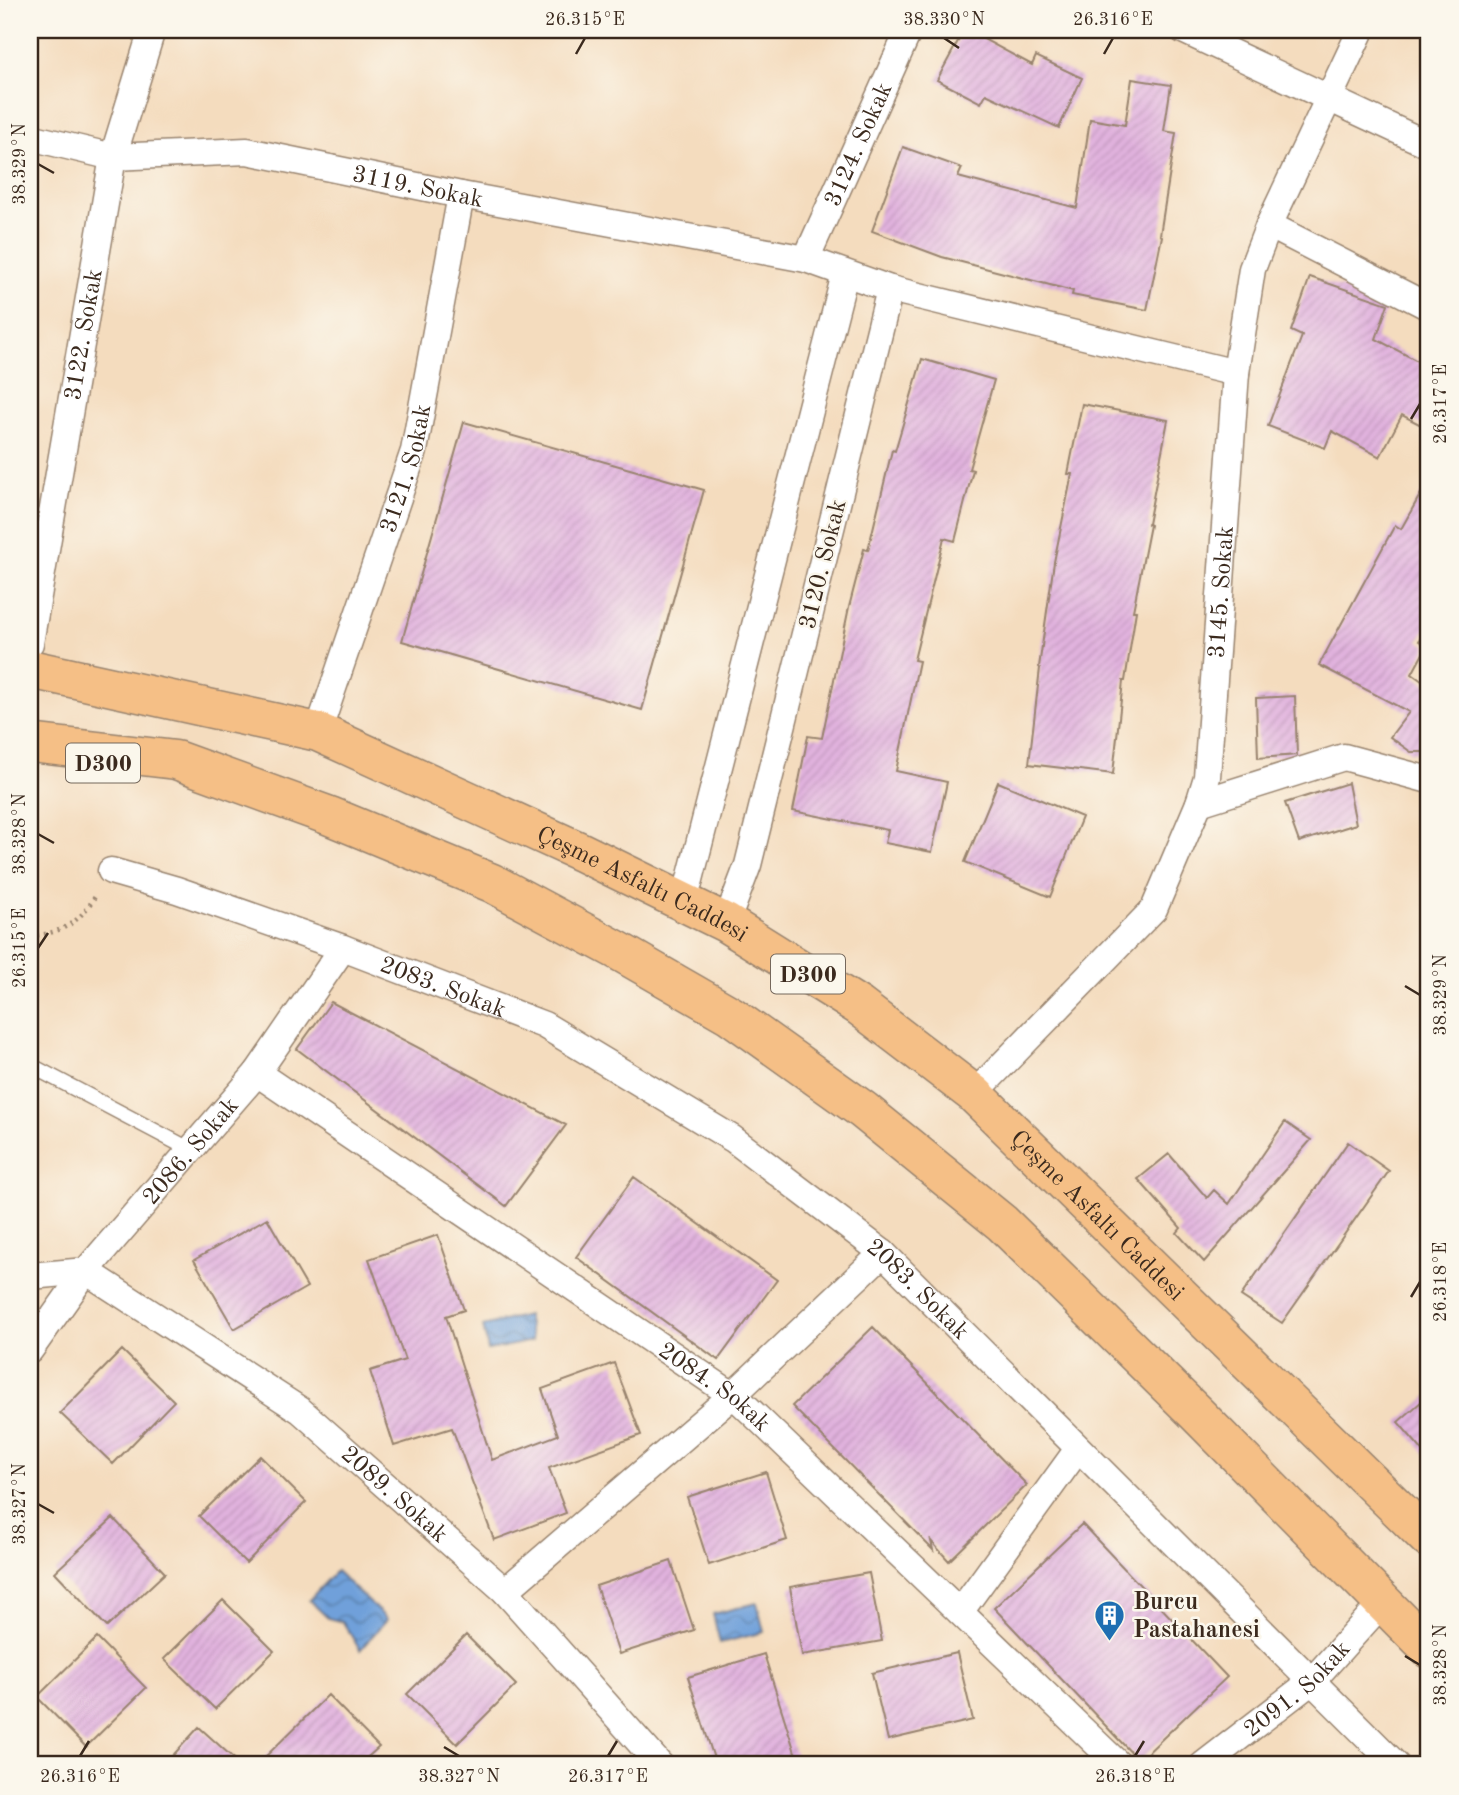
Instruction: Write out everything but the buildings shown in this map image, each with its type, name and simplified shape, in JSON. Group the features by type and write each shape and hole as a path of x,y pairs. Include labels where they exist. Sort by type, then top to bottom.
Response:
{"highway":[{"name":"Çeşme Asfaltı Caddesi","path":"30,669 318,732 581,852 726,923 859,1006 974,1094 1429,1539"},
{"path":"30,743 176,760"},
{"name":"D300","path":"30,766 176,760 330,816 492,883 730,1015 863,1110 1002,1223 1197,1414 1429,1649"}],"street":[{"name":"3122. Sokak","path":"30,643 113,157 152,30"},
{"name":"3124. Sokak","path":"806,259 909,30"},
{"path":"1183,30 1429,145"},
{"name":"3145. Sokak","path":"974,1094 1154,909 1199,803 1207,777 1236,373 1252,269 1269,225 1360,30"},
{"name":"3119. Sokak","path":"30,137 113,157 247,151 461,195 806,259"},
{"name":"3121. Sokak","path":"318,732 414,451 461,195"},
{"path":"1269,225 1429,307"},
{"path":"806,259 890,289 1236,373"},
{"path":"684,903 845,274"},
{"name":"3120. Sokak","path":"726,923 748,865 890,289"},
{"path":"1199,803 1343,757 1429,780"},
{"name":"2083. Sokak","path":"111,871 177,890 343,948 544,1025 733,1139 883,1253 1396,1765"},
{"name":"2086. Sokak","path":"30,1350 86,1271 257,1073 343,948"},
{"name":"2084. Sokak","path":"257,1073 733,1395 1119,1765"},
{"path":"505,1591 733,1395 883,1253"},
{"path":"30,1276 86,1271"},
{"name":"2089. Sokak","path":"86,1271 300,1410 505,1591 660,1765"},
{"path":"960,1612 1078,1449"},
{"name":"2091. Sokak","path":"1203,1765 1312,1681 1382,1603"}],"lane":[{"path":"30,1065 191,1150"}],"path":[{"path":"30,936 49,934 68,926 86,912 111,871"}],"water":[{"path":"527,1315 532,1341 488,1350 483,1326"},
{"path":"336,1571 387,1619 360,1650 343,1622 328,1618 309,1600"},
{"path":"757,1603 764,1632 720,1643 713,1614"}],"place":[{"name":"Burcu Pastahanesi","path":"1110,1642"}]}
